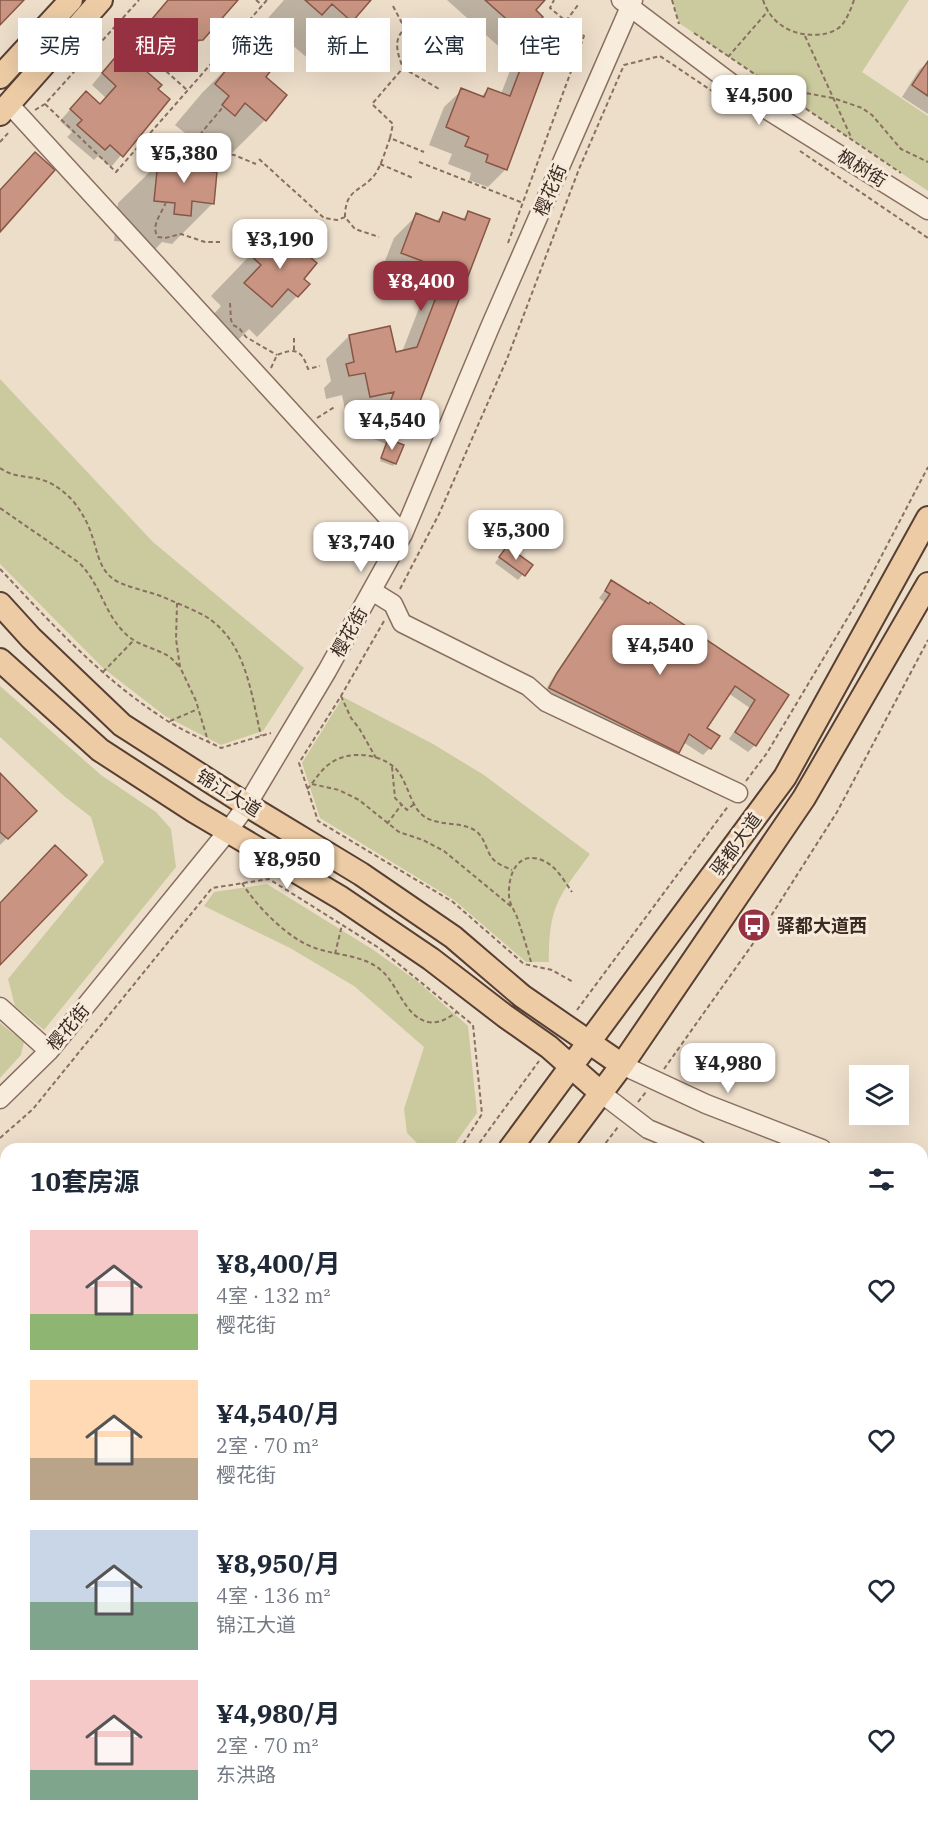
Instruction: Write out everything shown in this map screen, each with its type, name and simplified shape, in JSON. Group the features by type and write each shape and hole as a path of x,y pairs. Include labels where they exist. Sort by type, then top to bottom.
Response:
{"main road":[{"path":"0,77 71,0"},
{"path":"4,109 101,0"},
{"name":"驿都大道","path":"514,1143 784,777 928,518"},
{"name":"驿都大道","path":"564,1143 622,1065 804,798 928,584"},
{"name":"锦江大道","path":"0,604 31,638 122,725 361,874 453,937 522,996 622,1065"},
{"name":"锦江大道","path":"0,660 100,750 228,831 341,898 431,959 505,1017 549,1047 601,1093"}],"street":[{"name":"枫树街","path":"628,2 764,108 928,210"},
{"name":"樱花街","path":"0,1099 49,1051 228,831 247,805 327,671 403,534 628,2"},
{"path":"4,109 403,534"},
{"path":"372,591 393,604 402,623 528,686 546,702 738,793"},
{"path":"0,1007 49,1051"},
{"path":"622,1065 706,1104 807,1143"},
{"path":"601,1093 648,1129 682,1143"}],"path":[{"path":"123,18 140,0"},
{"path":"256,0 262,5"},
{"path":"114,28 45,104 116,172 267,0"},
{"path":"554,0 550,8 562,18"},
{"path":"672,0 679,23"},
{"path":"763,0 768,11 782,26 794,33 804,35 829,33 840,27 849,14 854,0"},
{"path":"568,18 578,5"},
{"path":"393,6 402,23"},
{"path":"728,57 768,11"},
{"path":"689,30 909,178"},
{"path":"402,31 397,45 402,66"},
{"path":"804,35 852,140"},
{"path":"573,982 552,970 524,964 453,902 318,821 299,763 341,696 393,604 439,514 507,359 579,169 624,65 660,56 727,101"},
{"path":"379,237 355,229 345,217 348,198 353,191 376,173 390,138 393,124 372,104 402,69"},
{"path":"168,72 188,90"},
{"path":"410,72 439,89"},
{"path":"508,242 571,72"},
{"path":"774,87 850,103 872,115 901,149 928,162"},
{"path":"197,142 202,132 223,107"},
{"path":"390,138 424,152"},
{"path":"163,162 167,152 186,140 197,142 212,152 234,155 256,164"},
{"path":"794,147 928,238"},
{"path":"258,159 324,218 337,220 345,217"},
{"path":"419,162 523,203"},
{"path":"380,164 413,178"},
{"path":"166,202 155,227 158,237 165,238 181,234 205,242 220,242"},
{"path":"230,303 233,325 239,328 246,337 277,355"},
{"path":"294,338 294,350"},
{"path":"271,370 277,355 294,350 300,352 308,369 320,366"},
{"path":"315,418 336,406"},
{"path":"565,1026 767,753 860,597 928,467"},
{"path":"0,468 6,473 40,479 56,486 72,500 86,519 98,557 111,578 205,616 225,633 236,647 244,668 261,736"},
{"path":"0,508 78,562 87,570 120,628 133,640 170,657 180,667"},
{"path":"0,569 61,634 103,672 161,717 221,748 271,734"},
{"path":"177,603 176,639 180,667 198,709 208,741"},
{"path":"103,672 133,640"},
{"path":"606,1143 655,1081 757,938 837,812 928,640"},
{"path":"341,696 351,718 376,758"},
{"path":"169,721 198,709"},
{"path":"307,789 328,765 341,758 362,755 376,758 396,769 422,815 436,822 462,826 476,831 493,859 512,870"},
{"path":"392,767 395,798 407,810 414,804"},
{"path":"312,784 339,790 359,800 399,832 423,840 444,851 513,908"},
{"path":"387,824 402,804"},
{"path":"531,962 509,898 512,870 521,861 533,858 544,861 558,871 572,892"},
{"path":"0,1138 33,1109 212,888 269,879 379,948 473,1025 483,1114 464,1143"},
{"path":"242,883 252,900 291,935 314,948 363,959 382,971 394,985 405,1004 416,1016 426,1022 440,1022 458,1012"},
{"path":"335,954 342,925"},
{"path":"479,1143 549,1047"}],"green space":[{"path":"672,0 909,0 862,72 928,116 928,191 679,23"},
{"path":"0,379 153,542 304,668 263,731 221,745 165,716 103,668 0,564"},
{"path":"0,686 101,775 156,812 171,829 176,867 44,1030 15,1006 8,979 104,862 91,817 64,796 0,737"},
{"path":"343,697 433,744 484,775 590,854 558,904 551,928 549,962 526,962 454,900 320,818 302,763"},
{"path":"267,884 372,949 417,981 468,1026 477,1113 455,1143 417,1143 407,1133 404,1109 424,1047 354,986 290,948 204,906 214,892"},
{"path":"0,1023 24,1042 21,1055 0,1078"}],"building":[{"path":"0,0 24,0 0,25"},
{"path":"168,0 238,0 222,18 210,18 210,32 203,40 198,40 198,18 153,18"},
{"path":"305,0 371,0 355,18 348,18 332,4 322,15"},
{"path":"485,0 545,0 536,10 542,18 505,18"},
{"path":"114,59 114,72 147,72 162,85 158,89 170,99 123,157 110,145 105,150 77,125 82,120 70,109 86,91 100,104 116,86 102,73"},
{"path":"928,61 928,96 912,85"},
{"path":"225,72 270,72 266,77 287,95 266,121 245,103 235,116 222,105 229,96 215,84"},
{"path":"519,72 543,72 507,170 486,162 488,155 465,146 469,137 446,127 461,88 484,97 488,88 510,96"},
{"path":"35,152 55,170 0,232 0,190"},
{"path":"181,154 197,155 196,170 217,172 214,204 192,201 191,216 174,214 175,203 154,201 158,161 180,163"},
{"path":"468,211 490,219 412,422 386,412 394,392 370,397 365,373 349,376 346,364 354,362 349,335 390,326 396,352 417,347 443,279 419,270 422,261 401,253 416,213 439,222 443,212 465,220"},
{"path":"283,234 317,263 304,279 310,284 298,297 288,289 272,307 244,283 261,265 250,255 261,242 269,249"},
{"path":"388,439 404,445 396,464 381,458"},
{"path":"507,546 533,565 525,576 499,557"},
{"path":"611,580 649,604 650,602 789,695 756,746 735,732 755,700 735,686 707,728 720,736 711,749 689,734 679,753 549,688 610,594 605,591"},
{"path":"0,773 37,811 8,839 0,832"},
{"path":"55,845 87,875 0,965 0,903"}],"place":[{"name":"驿都大道西","path":"754,925"}]}
